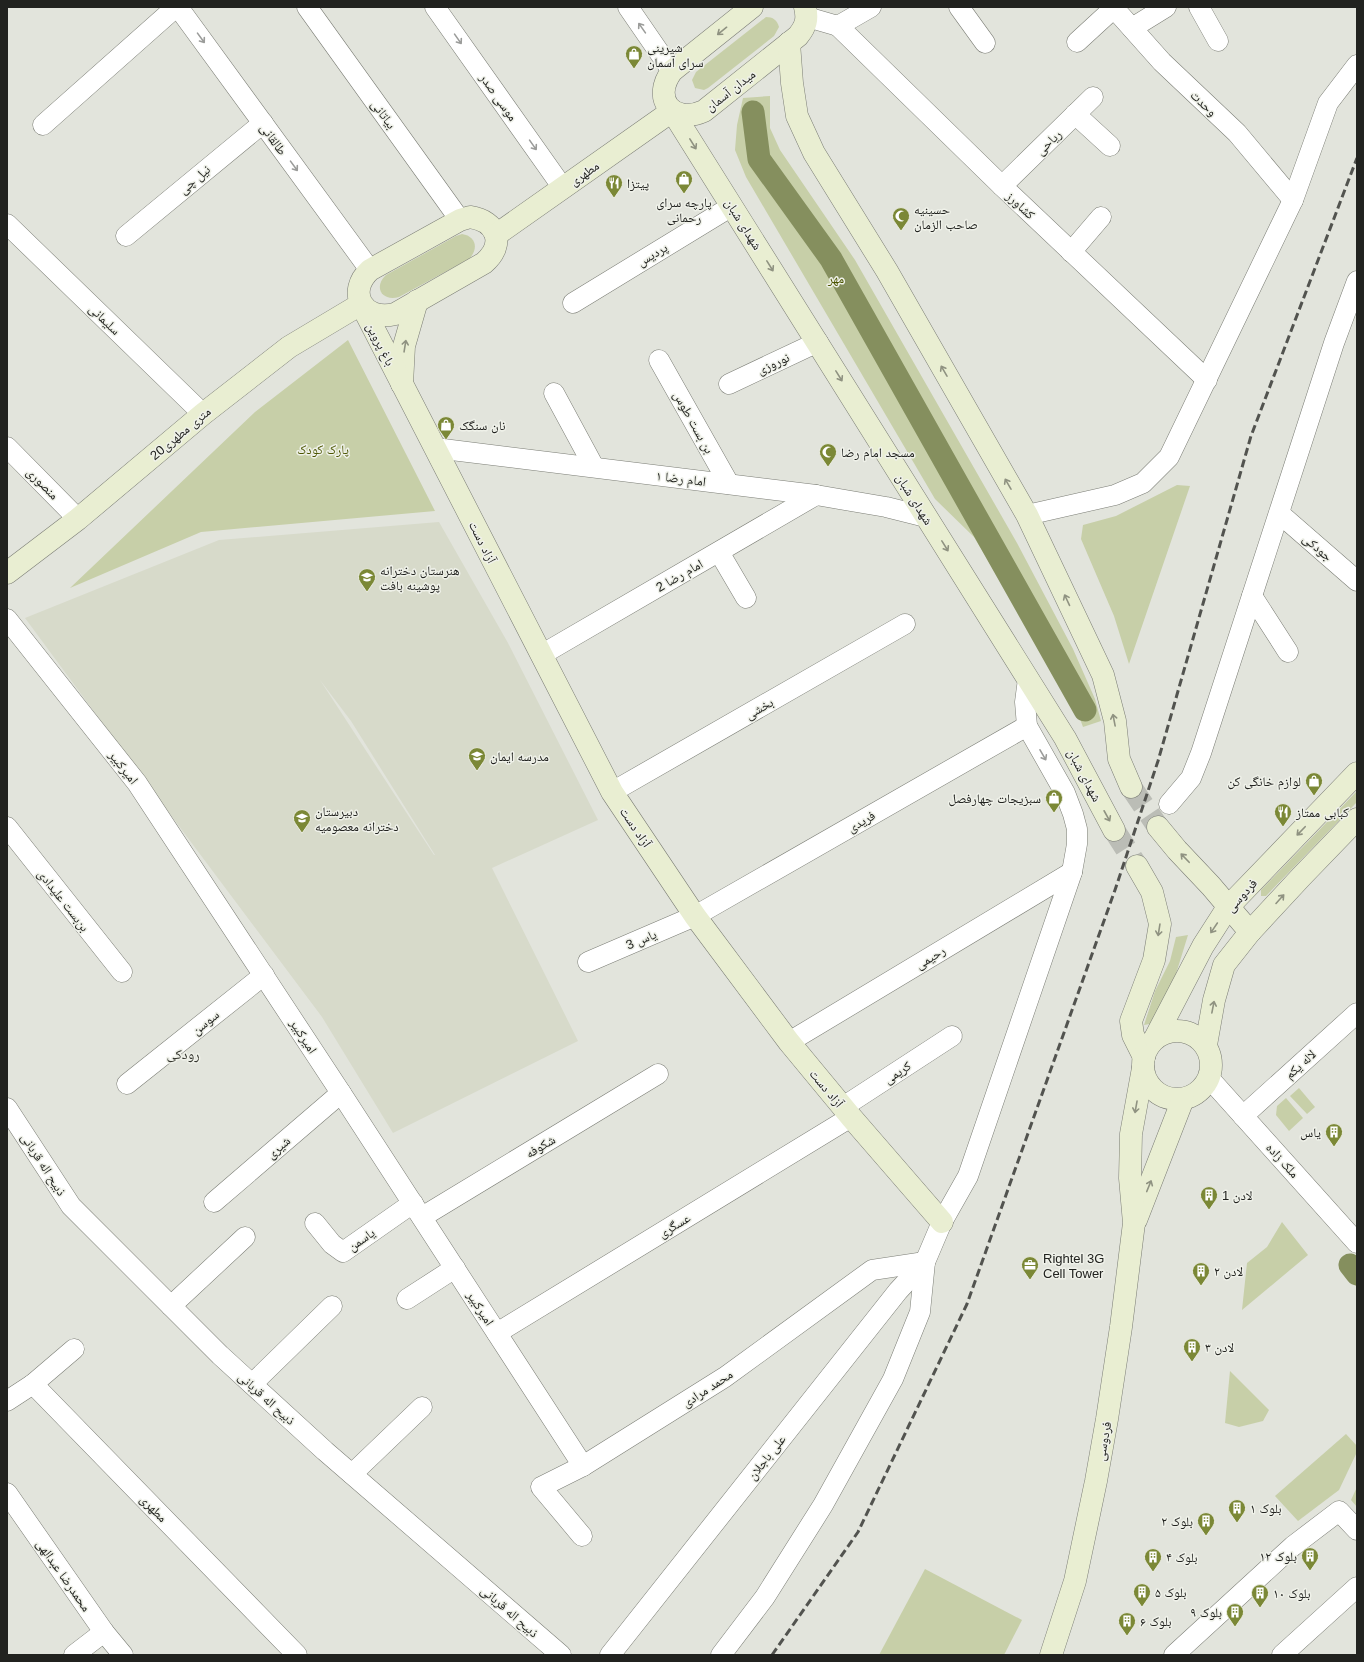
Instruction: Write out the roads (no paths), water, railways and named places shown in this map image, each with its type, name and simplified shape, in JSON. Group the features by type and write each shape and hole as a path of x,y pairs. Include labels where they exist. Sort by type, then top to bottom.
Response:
{"street":[{"name":"طالقانی","path":"177,7 370,270"},
{"path":"43,125 177,7"},
{"name":"بیاتانی","path":"307,7 460,220"},
{"name":"موسی صدر","path":"436,7 563,188"},
{"path":"628,7 672,71"},
{"path":"672,111 665,102 662,91 665,80 672,71 752,7"},
{"path":"806,12 838,26 871,7"},
{"path":"959,7 985,43"},
{"path":"1132,28 1166,7"},
{"path":"1199,7 1218,41"},
{"path":"1077,42 1114,8"},
{"name":"وحدت","path":"1114,8 1162,62 1237,133 1293,200"},
{"name":"میدان آسمان","path":"672,111 683,116 694,116 704,111 798,36 805,28 806,12"},
{"name":"کشاورز","path":"838,26 1002,186 1207,380"},
{"path":"789,43 792,83 797,116 814,153 887,271 1026,515 1103,675 1115,721 1119,759 1131,787"},
{"path":"1026,515 1115,495 1142,483 1170,457 1293,200 1328,103 1357,65"},
{"name":"ریاحی","path":"1002,186 1093,97"},
{"name":"مطهری","path":"496,235 672,111"},
{"name":"شهدای شبان","path":"672,111 1065,738 1114,830"},
{"path":"1075,114 1110,146"},
{"name":"نیل چی","path":"126,236 263,123"},
{"name":"پردیس","path":"573,303 732,206"},
{"path":"470,217 481,219 490,225 496,235 496,246 492,256 484,263 395,314 385,316 372,314 361,304 359,290 363,277 370,270 460,220 470,217"},
{"path":"1071,252 1101,217"},
{"name":"سلیمانی","path":"7,224 203,414"},
{"path":"1169,804 1191,778 1201,753 1280,514 1334,343 1357,282"},
{"path":"402,385 404,346 417,301"},
{"name":"20متری مطهری","path":"7,573 78,519 203,414 289,347 361,304"},
{"name":"باغ پروین","path":"361,304 402,385"},
{"name":"نوروزی","path":"729,384 818,342"},
{"name":"بن بست طوس","path":"659,360 728,484"},
{"name":"آزاد دست","path":"402,385 612,792 695,916 789,1042 942,1222"},
{"path":"554,393 594,467"},
{"name":"منصوری","path":"7,447 78,519"},
{"name":"امام رضا ۱","path":"434,448 816,495 886,507 926,517"},
{"name":"امام رضا 2","path":"541,655 816,495"},
{"name":"جودکی","path":"1280,514 1357,581"},
{"path":"719,552 746,598"},
{"path":"1252,596 1288,652"},
{"name":"امیرکبیر","path":"7,619 137,783 264,975 583,1466"},
{"name":"بخشی","path":"612,792 905,624"},
{"path":"721,1655 765,1597 823,1505 893,1379 920,1312 925,1262 942,1222 968,1176 1072,872 1077,844 1077,829 1065,793 1027,726 1025,702 1028,679"},
{"name":"فریدی","path":"695,916 1027,726"},
{"name":"فردوسی","path":"1155,1038 1203,946 1228,907 1357,773"},
{"path":"1206,1045 1214,1000 1224,965 1250,932 1357,819"},
{"path":"1158,826 1177,850 1212,886 1250,932"},
{"name":"بن‌بست علیدادی","path":"7,827 122,972"},
{"path":"1137,866 1152,892 1160,924 1154,960 1131,1021 1133,1035 1143,1063 1146,1079 1152,1088 1161,1095 1172,1099 1184,1098 1194,1094 1203,1087 1209,1078 1212,1067 1206,1045 1198,1037 1188,1032 1176,1031 1165,1032 1155,1038 1148,1047 1143,1063"},
{"name":"رحیمی","path":"789,1042 1072,872"},
{"name":"یاس 3","path":"588,962 695,916"},
{"name":"سوسن","path":"127,1084 264,975"},
{"name":"لاله یکم","path":"1243,1116 1357,1013"},
{"name":"کریمی","path":"847,1112 952,1036"},
{"name":"فردوسی","path":"1051,1655 1075,1582 1096,1481 1121,1327 1134,1223 1130,1178 1131,1134 1143,1063"},
{"name":"شکوفه","path":"417,1210 658,1074"},
{"name":"ملک زاده","path":"1209,1078 1356,1239"},
{"name":"شیری","path":"214,1202 341,1093"},
{"name":"فردوسی","path":"1134,1223 1184,1098"},
{"name":"ذبیح اله قربانی","path":"7,1108 71,1206 220,1355 352,1474 560,1655"},
{"name":"عسگری","path":"497,1333 847,1112"},
{"name":"یاسمن","path":"315,1223 332,1244 343,1252 417,1210"},
{"path":"171,1306 245,1237"},
{"name":"محمد مرادی","path":"582,1536 541,1487 583,1466 725,1377 872,1270 925,1262"},
{"name":"علی باجلان","path":"610,1655 898,1291 925,1262"},
{"path":"406,1299 455,1268"},
{"path":"252,1384 332,1306"},
{"path":"7,1401 33,1384 74,1349"},
{"name":"مطهری","path":"33,1384 296,1655"},
{"path":"352,1474 422,1407"},
{"name":"محمدرضا عبدالهی","path":"7,1493 13,1515 123,1655"},
{"path":"1174,1655 1293,1546 1340,1511 1357,1530"},
{"path":"1282,1655 1357,1587"},
{"path":"74,1655 104,1632"}],"waterway":[{"path":"753,112 759,159 831,259 1085,710"},
{"path":"1350,1265 1357,1274"}],"tunnel":[{"path":"1131,787 1158,827"},
{"path":"1114,830 1137,866"}],"railway":[{"path":"772,1655 858,1532 967,1304 1115,890 1158,761 1251,436 1357,158"}],"place":[{"name":"شیرینی سرای آسمان","path":"634,69"},
{"name":"پارچه سرای رحمانی","path":"684,194"},
{"name":"پیتزا","path":"614,198"},
{"name":"حسینیه صاحب الزمان","path":"901,231"},
{"name":"نان سنگک","path":"446,440"},
{"name":"مسجد امام رضا","path":"828,467"},
{"name":"هنرستان دخترانه پوشینه بافت","path":"367,592"},
{"name":"مدرسه ایمان","path":"477,771"},
{"name":"لوازم خانگی کن","path":"1314,796"},
{"name":"سبزیجات چهارفصل","path":"1054,813"},
{"name":"کبابی ممتاز","path":"1283,827"},
{"name":"دبیرستان دخترانه معصومیه","path":"302,833"},
{"name":"یاس","path":"1334,1147"},
{"name":"لادن 1","path":"1209,1210"},
{"name":"Rightel 3G Cell Tower","path":"1030,1280"},
{"name":"لادن ۲","path":"1201,1286"},
{"name":"لادن ۳","path":"1192,1362"},
{"name":"بلوک ۱","path":"1237,1523"},
{"name":"بلوک ۲","path":"1206,1536"},
{"name":"بلوک ۱۲","path":"1310,1571"},
{"name":"بلوک ۴","path":"1153,1572"},
{"name":"بلوک ۵","path":"1142,1607"},
{"name":"بلوک ۱۰","path":"1260,1608"},
{"name":"بلوک ۹","path":"1235,1627"},
{"name":"بلوک ۶","path":"1127,1636"}],"district":[{"name":"رودکی","path":"183,1054"}],"park label":[{"name":"مهر","path":"836,278"},
{"name":"پارک کودک","path":"323,449"}]}
